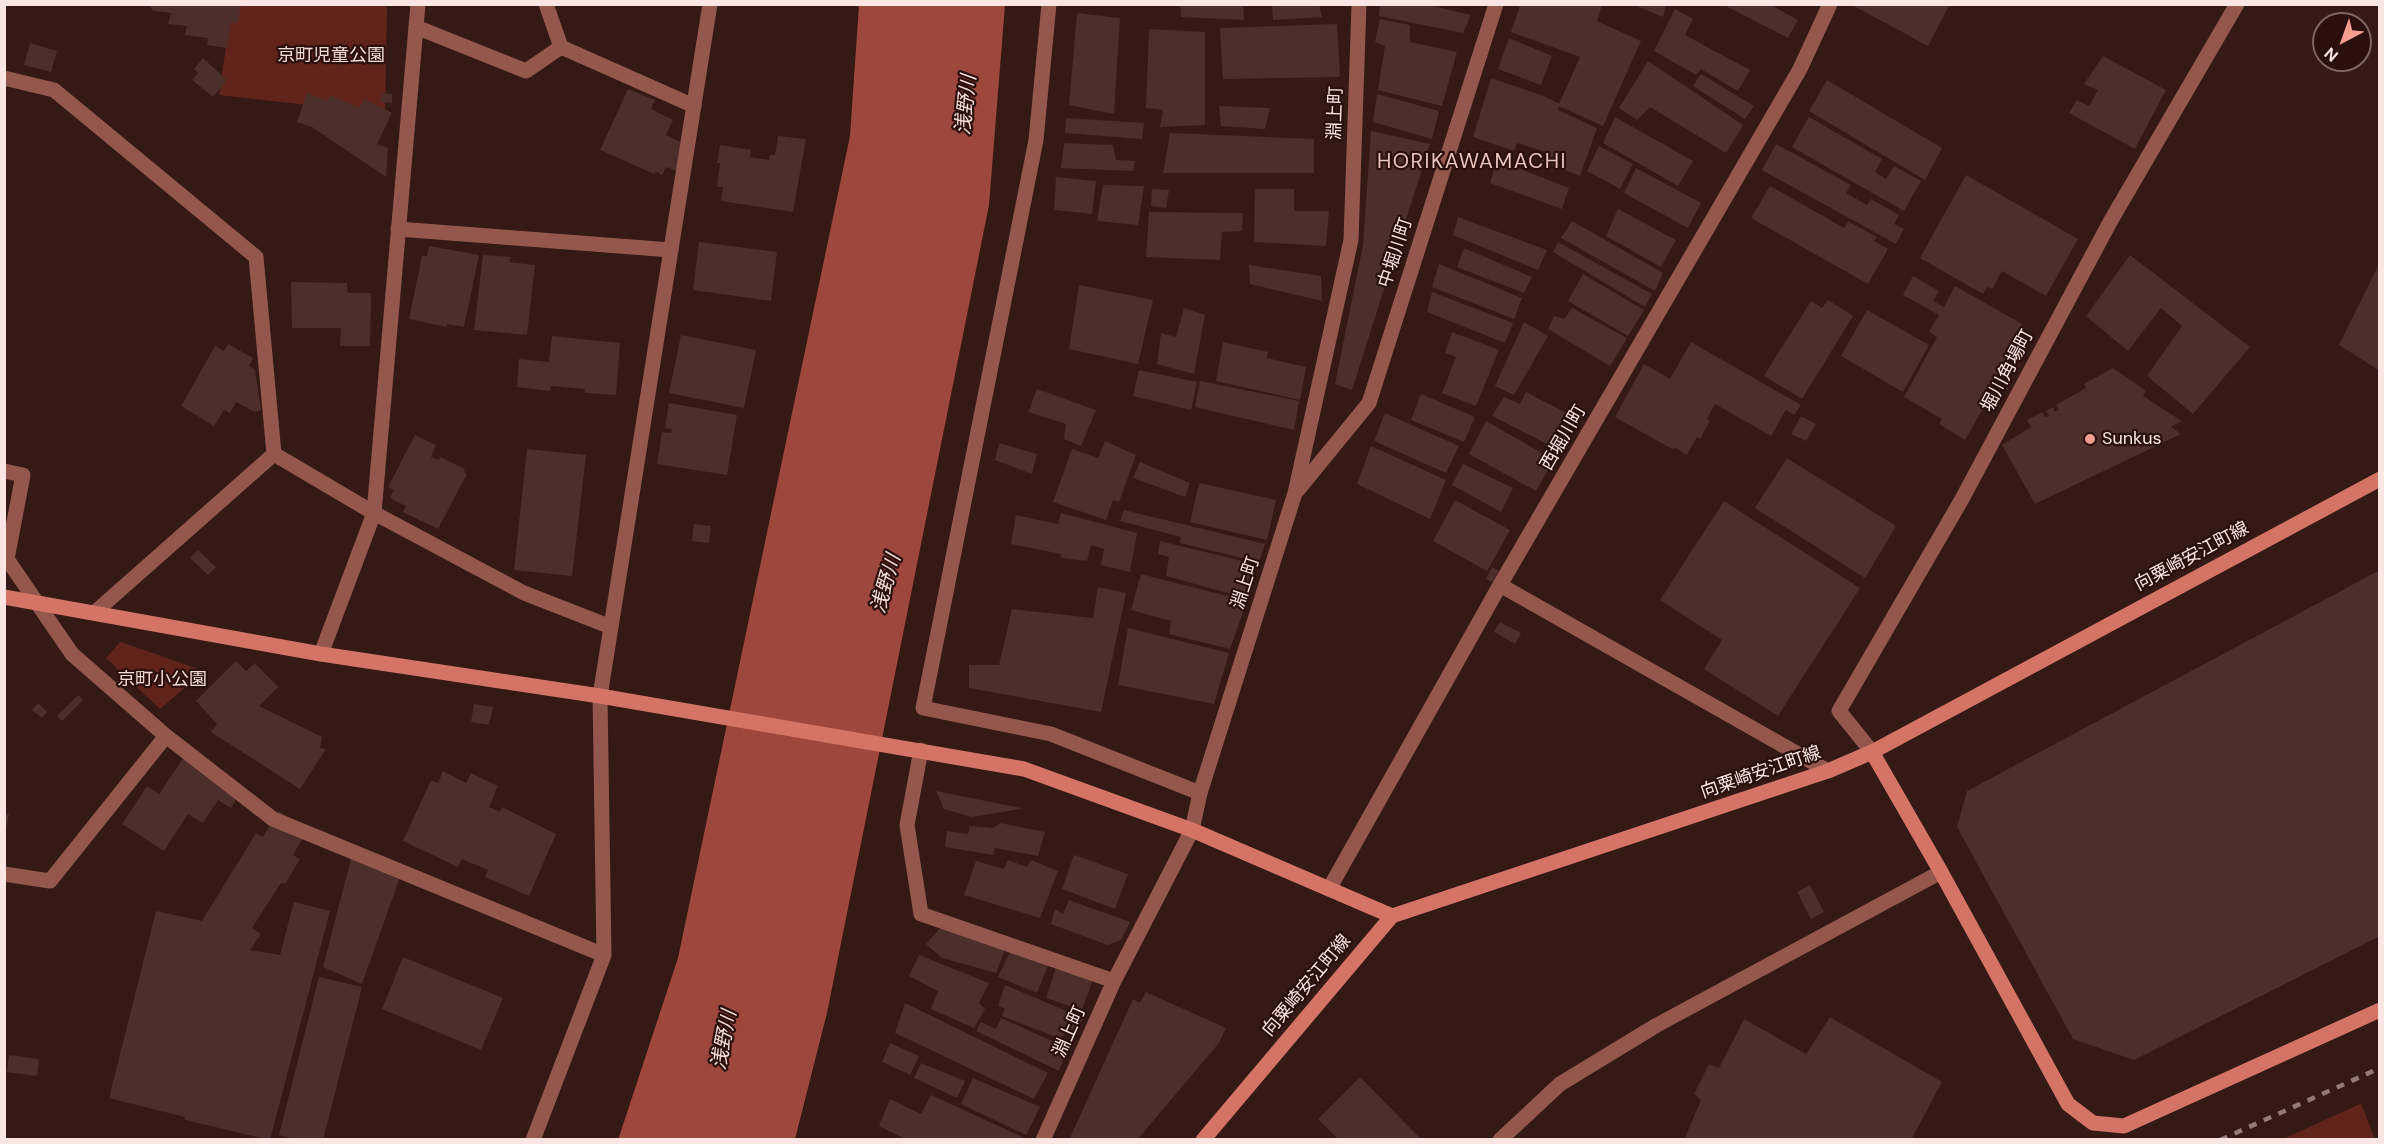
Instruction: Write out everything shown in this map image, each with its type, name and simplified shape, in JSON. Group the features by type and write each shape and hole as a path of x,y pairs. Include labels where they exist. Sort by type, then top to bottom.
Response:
{"street":[{"path":"321,654 374,513 418,4"},
{"path":"546,4 561,47 694,106"},
{"path":"532,1140 604,955 600,696 710,4"},
{"path":"1049,4 1036,140 923,708 1051,734 1200,793"},
{"name":"淵上町","path":"1042,1140 1114,981 1192,830 1200,793 1296,493 1351,240 1359,4"},
{"name":"中堀川町","path":"1296,493 1369,403 1496,4"},
{"name":"西堀川町","path":"1329,889 1500,585 1800,69 1830,4"},
{"name":"堀川角場町","path":"1872,752 1839,711 1962,499 2110,222 2237,4"},
{"path":"416,27 526,71 561,47"},
{"path":"4,78 54,90 256,257 274,454"},
{"path":"398,229 671,250"},
{"path":"274,454 374,513 524,593 611,627"},
{"path":"94,613 274,454"},
{"path":"4,471 23,475 7,559 72,654 166,736 273,819 604,955"},
{"name":"向粟崎安江町線","path":"1203,1140 1392,916 1828,771 1872,752 2379,479"},
{"path":"1500,585 1828,771"},
{"path":"4,597 321,654 600,696 1024,769 1192,830 1392,916"},
{"path":"4,874 50,881 166,736"},
{"path":"921,750 907,825 921,914 1114,981"},
{"path":"1872,752 1941,872 2068,1104 2093,1123 2124,1126 2379,1010"},
{"path":"1500,1140 1560,1084 1657,1025 1941,872"}],"green space":[{"name":"京町児童公園","path":"368,4 387,6 385,114 219,95 232,5"},
{"name":"京町小公園","path":"120,642 204,671 160,709 106,658"},
{"path":"2360,1104 2375,1139 2283,1139"}],"water":[{"name":"浅野川","path":"859,5 1005,5 989,205 827,1013 795,1139 618,1140 678,958 850,136"}],"building":[{"path":"149,4 241,4 238,23 231,22 227,48 207,45 208,38 185,35 187,26 168,24 171,13 153,11"},
{"path":"1180,4 1243,4 1244,20 1181,17"},
{"path":"1272,4 1319,4 1322,17 1273,20"},
{"path":"1380,4 1424,4 1471,15 1463,33 1379,16"},
{"path":"1632,4 1666,4 1663,17"},
{"path":"1722,4 1769,4 1798,20 1788,38"},
{"path":"1850,4 1950,4 1928,46"},
{"path":"1520,5 1602,5 1597,21 1641,41 1603,126 1559,106 1558,110 1597,128 1580,176 1542,161 1546,152 1517,143 1514,151 1473,137 1491,78 1544,96 1559,104 1580,57 1511,32"},
{"path":"1675,9 1693,19 1685,35 1750,70 1738,91 1701,69 1696,75 1654,51"},
{"path":"1077,13 1120,18 1114,114 1069,105"},
{"path":"1380,19 1410,25 1410,42 1457,52 1442,106 1378,90 1385,46 1375,42"},
{"path":"1337,24 1340,77 1223,79 1220,28"},
{"path":"1149,29 1205,32 1205,125 1160,127 1163,110 1146,108"},
{"path":"1509,38 1552,56 1541,85 1498,69"},
{"path":"30,43 57,51 51,72 24,65"},
{"path":"2103,56 2166,90 2135,149 2069,113 2077,100 2089,106 2098,90 2084,84"},
{"path":"203,58 227,80 213,97 192,80 198,73 194,69"},
{"path":"1648,61 1743,125 1726,153 1650,107 1637,120 1619,108"},
{"path":"1701,74 1754,106 1745,119 1693,86"},
{"path":"1827,80 1942,148 1925,180 1809,111"},
{"path":"628,89 655,100 651,109 673,120 666,135 683,143 676,171 666,167 662,175 656,171 654,174 600,150"},
{"path":"307,93 327,101 330,95 359,108 364,99 392,113 377,144 388,148 386,177 312,127 297,122"},
{"path":"381,93 392,94 392,103 381,102"},
{"path":"1377,94 1439,111 1432,139 1373,122"},
{"path":"1219,106 1270,108 1265,129 1221,126"},
{"path":"1615,117 1693,161 1678,186 1603,143"},
{"path":"1809,117 1882,159 1875,172 1886,179 1894,166 1921,181 1904,211 1792,147"},
{"path":"1066,118 1144,123 1142,139 1065,133"},
{"path":"1371,131 1430,144 1352,390 1335,384 1363,245"},
{"path":"1170,133 1314,139 1314,173 1163,173"},
{"path":"778,136 806,139 793,212 721,201 723,187 717,187 720,145 751,150 750,157 769,160 770,155 775,155"},
{"path":"1064,143 1113,145 1116,160 1135,161 1133,171 1061,168"},
{"path":"1776,144 1851,185 1846,193 1867,205 1871,199 1899,215 1894,224 1904,229 1896,244 1762,170"},
{"path":"1599,146 1633,164 1620,189 1587,171"},
{"path":"1497,160 1569,188 1562,209 1490,183"},
{"path":"1636,168 1701,203 1688,228 1624,193"},
{"path":"1966,175 2078,239 2046,296 2002,271 1992,289 1987,287 1983,294 1920,258"},
{"path":"1056,177 1096,181 1092,214 1054,210"},
{"path":"1103,185 1144,186 1138,225 1097,221"},
{"path":"1770,186 1844,228 1848,221 1877,237 1874,241 1888,249 1868,284 1751,218"},
{"path":"1152,189 1169,190 1166,208 1151,206"},
{"path":"1255,189 1294,189 1294,211 1329,211 1326,246 1254,242"},
{"path":"1618,209 1676,240 1661,267 1606,236"},
{"path":"1149,212 1243,213 1242,231 1222,232 1220,260 1146,257"},
{"path":"1458,217 1547,250 1538,270 1453,235"},
{"path":"1572,221 1663,273 1655,291 1561,238"},
{"path":"699,242 777,252 771,301 693,290"},
{"path":"1558,242 1652,294 1645,307 1553,252"},
{"path":"429,246 479,255 464,327 447,324 447,327 409,319 422,256 427,256"},
{"path":"1464,248 1532,277 1524,293 1457,267"},
{"path":"483,255 511,257 509,262 535,265 527,335 474,330"},
{"path":"2130,255 2250,347 2193,414 2147,376 2182,326 2161,308 2128,351 2086,316"},
{"path":"2380,262 2380,371 2339,345"},
{"path":"1439,264 1522,298 1514,319 1432,287"},
{"path":"1249,265 1321,276 1322,301 1250,284"},
{"path":"1583,274 1644,310 1628,336 1568,301"},
{"path":"1913,276 1939,291 1933,301 1944,307 1955,286 2022,324 2018,332 2025,336 1965,440 1939,424 1942,419 1904,397 1937,337 1929,332 1939,315 1903,295"},
{"path":"291,282 347,283 348,293 371,293 370,346 340,346 341,328 292,328"},
{"path":"1079,285 1153,300 1138,364 1069,349"},
{"path":"1432,292 1513,323 1505,343 1427,312"},
{"path":"1828,300 1853,316 1802,399 1764,376 1811,301 1822,308"},
{"path":"1184,308 1205,315 1194,374 1157,364 1161,333 1176,337"},
{"path":"1572,308 1627,338 1610,366 1548,329 1554,316 1564,319"},
{"path":"1867,310 1929,345 1903,392 1841,356"},
{"path":"1524,322 1548,336 1514,395 1495,386"},
{"path":"1452,332 1499,350 1476,406 1442,393 1456,357 1445,353"},
{"path":"681,335 756,350 744,408 669,393"},
{"path":"552,336 620,343 616,395 585,393 585,389 551,386 550,391 517,387 519,359 549,362"},
{"path":"1223,342 1268,352 1267,358 1306,367 1300,400 1216,381"},
{"path":"1691,342 1801,405 1794,415 1786,410 1771,436 1715,404 1707,419 1710,421 1700,439 1697,437 1687,455 1615,417 1644,364 1670,379"},
{"path":"228,344 253,358 249,366 255,370 261,410 255,412 236,402 230,413 224,410 214,426 181,406 215,346 224,351"},
{"name":"Sunkus","path":"2113,368 2146,391 2143,396 2182,421 2171,427 2181,434 2035,504 2002,445 2031,427 2027,420 2042,412 2045,417 2049,416 2046,411 2053,407 2055,412 2059,410 2056,405 2086,388 2084,384"},
{"path":"1139,370 1197,382 1191,410 1133,396"},
{"path":"1200,381 1299,401 1294,430 1195,407"},
{"path":"1037,389 1096,410 1081,446 1064,439 1066,424 1028,412"},
{"path":"1526,392 1574,417 1557,449 1492,416 1504,397 1520,404"},
{"path":"1421,394 1475,417 1464,442 1411,420"},
{"path":"669,403 737,415 727,475 657,464 662,432 671,433 672,429 665,428"},
{"path":"1385,413 1459,446 1446,473 1374,441"},
{"path":"1801,416 1816,424 1806,441 1791,434"},
{"path":"1486,421 1554,460 1536,491 1469,454"},
{"path":"415,435 436,445 431,457 439,460 440,457 465,469 464,472 467,474 438,529 403,512 406,506 390,498 394,490 388,487"},
{"path":"1105,441 1136,455 1119,502 1113,500 1106,520 1053,502 1072,449 1098,458"},
{"path":"999,443 1037,454 1032,474 995,460"},
{"path":"1371,446 1446,480 1430,519 1357,484"},
{"path":"527,449 586,455 572,576 514,570"},
{"path":"1787,458 1896,526 1865,578 1755,508"},
{"path":"1140,462 1190,483 1185,497 1133,478"},
{"path":"1463,464 1513,488 1501,512 1452,485"},
{"path":"1199,483 1276,500 1267,540 1190,522"},
{"path":"1455,500 1510,530 1487,571 1433,541"},
{"path":"1724,501 1860,588 1778,716 1704,669 1722,640 1660,600"},
{"path":"1124,510 1265,544 1259,562 1180,543 1181,537 1120,521"},
{"path":"1061,513 1137,533 1130,572 1101,565 1104,549 1091,545 1087,561 1062,558 1061,554 1011,544 1016,515 1058,524"},
{"path":"694,524 711,526 709,543 692,541"},
{"path":"1160,541 1255,564 1246,598 1166,576 1169,557 1158,554"},
{"path":"198,550 216,567 208,575 190,558"},
{"path":"1492,567 1499,571 1492,582 1486,579"},
{"path":"2380,570 2380,936 2134,1060 2073,1039 1957,827 1967,791"},
{"path":"1141,574 1247,601 1230,649 1169,634 1171,621 1131,610"},
{"path":"1098,587 1126,593 1101,712 969,688 969,665 999,665 1012,609 1093,618"},
{"path":"1500,622 1521,633 1515,644 1494,632"},
{"path":"1128,628 1229,653 1214,704 1118,685"},
{"path":"236,661 246,671 255,663 278,687 259,706 322,737 320,748 326,749 300,789 211,732 217,724 196,701"},
{"path":"78,695 83,700 62,721 57,716"},
{"path":"38,703 47,712 42,718 32,710"},
{"path":"474,704 493,707 489,725 471,722"},
{"path":"184,757 241,791 231,808 218,800 203,823 188,814 164,851 122,824 147,786 159,794"},
{"path":"443,771 466,783 471,773 498,786 489,807 500,812 502,807 556,834 529,896 485,877 488,870 462,859 458,867 403,841 431,780 438,783"},
{"path":"936,791 1021,809 972,817 944,809"},
{"path":"278,811 308,829 293,855 300,859 285,884 281,883 252,928 261,934 250,950 280,955 294,902 330,911 270,1140 185,1120 185,1117 109,1098 156,911 202,921 256,833 263,837"},
{"path":"4,813 9,814 6,830 4,830"},
{"path":"1000,823 1045,832 1038,856 995,848 993,855 945,847 947,831 968,834 970,826 993,828"},
{"path":"352,855 400,877 362,984 323,967"},
{"path":"1074,855 1128,874 1115,909 1062,889"},
{"path":"1008,860 1027,867 1031,860 1058,871 1040,918 964,895 976,861 1004,869"},
{"path":"1810,885 1824,912 1811,919 1797,892"},
{"path":"1069,900 1130,922 1121,940 1107,945 1051,924 1055,909 1063,914"},
{"path":"942,926 1005,949 996,973 942,958 926,944"},
{"path":"1011,950 1048,966 1037,993 998,977"},
{"path":"919,955 989,983 979,1003 985,1009 974,1028 931,1009 938,991 909,976"},
{"path":"403,957 503,998 481,1050 382,1009"},
{"path":"1056,967 1093,979 1082,1010 1046,998"},
{"path":"319,977 362,987 323,1140 296,1140 279,1135"},
{"path":"1005,985 1083,1018 1074,1036 1065,1032 1061,1039 1002,1016 1005,1009 998,1006"},
{"path":"1146,992 1226,1028 1219,1043 1137,1140 1069,1140 1133,999 1140,1003"},
{"path":"905,1003 1048,1073 1034,1099 895,1033"},
{"path":"1830,1017 1942,1082 1911,1140 1684,1140 1701,1100 1694,1094 1709,1064 1719,1068 1744,1019 1806,1054"},
{"path":"1001,1018 1061,1045 1059,1054 1065,1056 1059,1071 976,1031 981,1022 996,1029"},
{"path":"890,1043 919,1056 910,1075 882,1062"},
{"path":"9,1055 39,1059 37,1076 7,1072"},
{"path":"921,1063 965,1081 957,1098 914,1078"},
{"path":"1360,1077 1422,1140 1339,1140 1318,1119"},
{"path":"973,1078 1040,1107 1026,1135 961,1104"},
{"path":"931,1095 1029,1140 907,1140 879,1126 890,1099 921,1114"}],"railway":[{"path":"2220,1140 2380,1068"}],"place":[{"name":"Sunkus","path":"2090,439"}],"district":[{"name":"HORIKAWAMACHI","path":"1472,162"}]}
